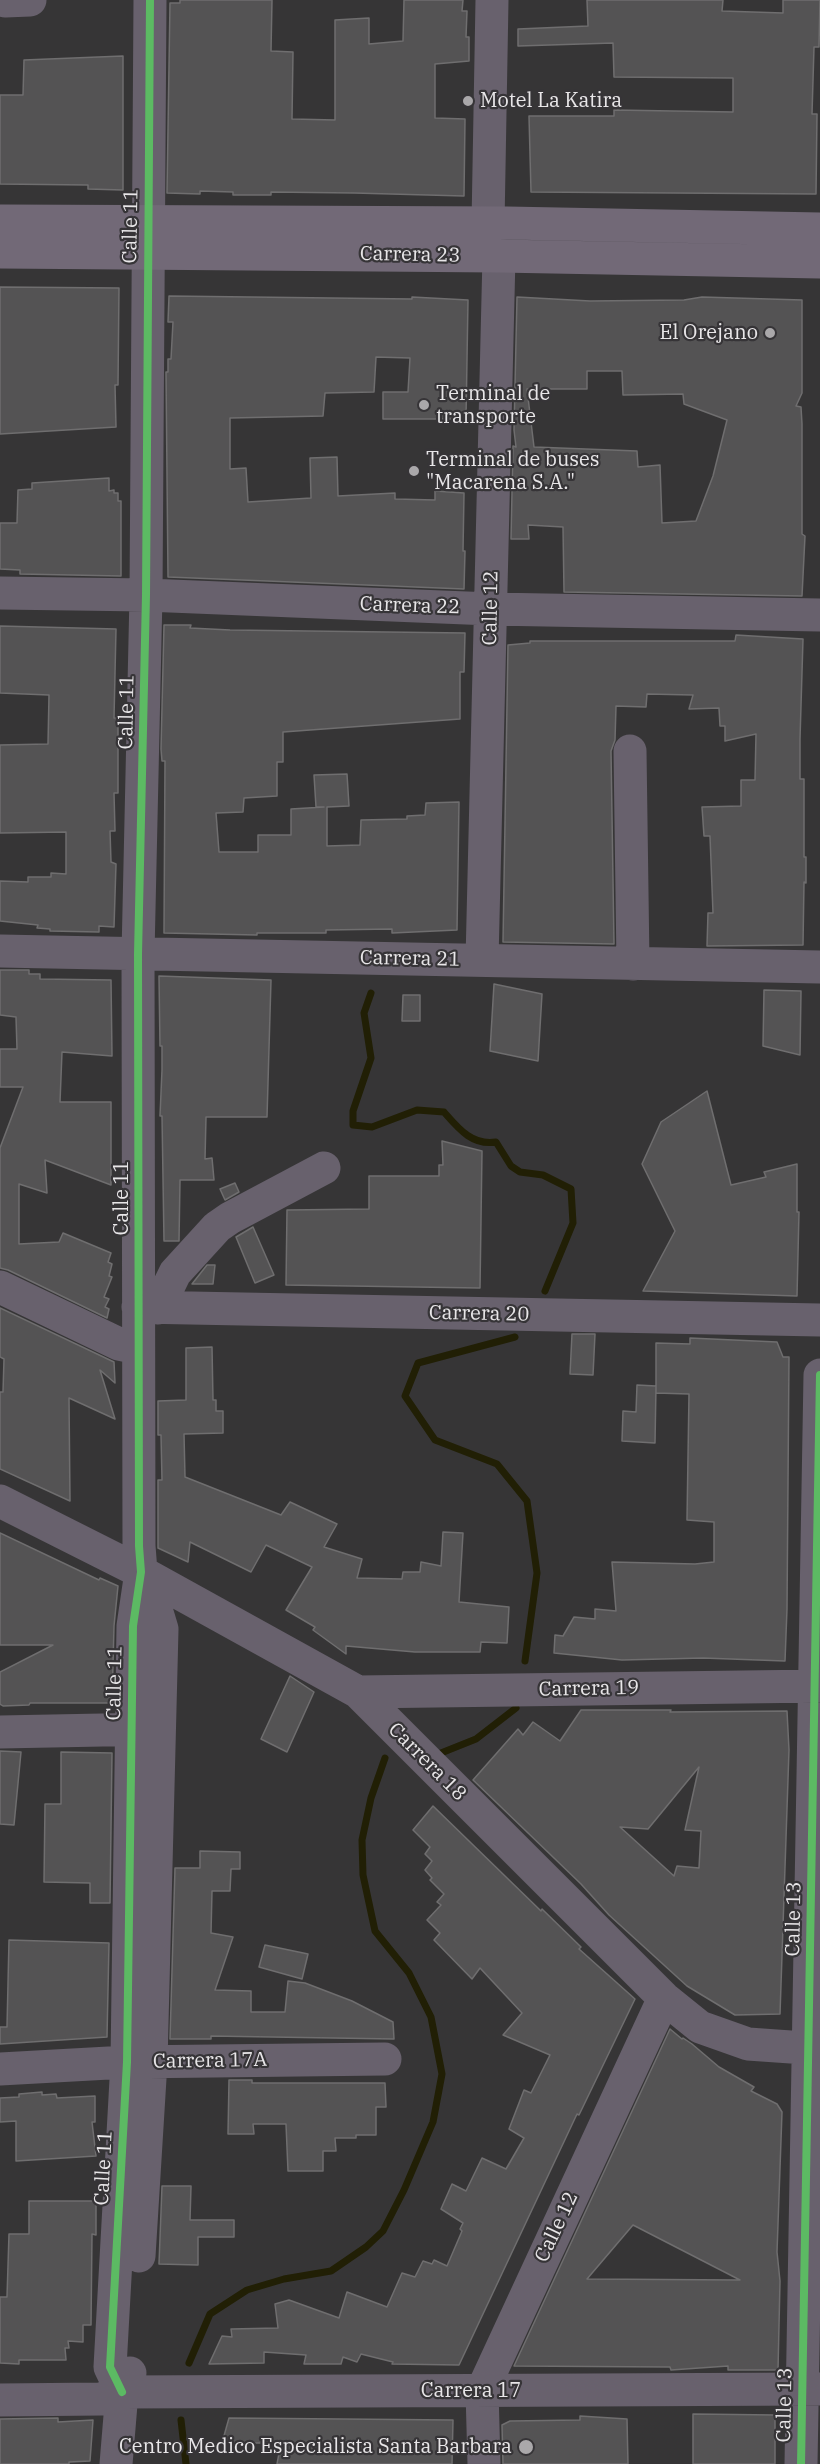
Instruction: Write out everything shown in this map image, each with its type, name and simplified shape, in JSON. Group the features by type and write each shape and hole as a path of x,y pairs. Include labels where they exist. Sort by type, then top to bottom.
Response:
{"main road":[{"name":"Carrera 23","path":"0,221 497,224 820,229"},
{"name":"Carrera 23","path":"0,252 499,255 820,262"}],"street":[{"name":"Calle 11","path":"116,2464 122,2392 110,2367 139,2062 145,1730 133,1626 141,1572 138,1348 148,1307 138,954 146,595 150,0"},
{"path":"492,0 497,224"},
{"path":"497,224 511,0"},
{"name":"Calle 12","path":"482,960 499,255"},
{"name":"Carrera 22","path":"0,593 146,595 491,609 820,615"},
{"path":"630,751 633,963"},
{"name":"Carrera 21","path":"0,951 820,967"},
{"path":"148,1307 217,1227 324,1168"},
{"path":"0,1287 119,1344 138,1348"},
{"name":"Carrera 20","path":"148,1307 820,1320"},
{"name":"Calle 13","path":"801,2464 811,2389 820,1375"},
{"name":"Carrera 18","path":"0,1501 141,1572 358,1692 664,1998 700,2027 747,2044 814,2049"},
{"name":"Carrera 19","path":"358,1692 817,1686"},
{"path":"0,1732 145,1730"},
{"name":"Calle 12","path":"484,2464 482,2391 664,1998"},
{"name":"Carrera 17A","path":"0,2069 139,2062 385,2059"},
{"name":"Carrera 17","path":"0,2383 102,2382 122,2392"},
{"name":"Carrera 17","path":"0,2400 101,2399 122,2392 811,2389"}],"building":[{"path":"180,0 272,0 271,51 293,52 292,119 335,120 335,20 369,18 369,44 403,41 404,0 463,0 462,11 467,11 466,37 469,37 469,61 435,64 435,118 465,119 464,196 271,192 271,195 233,195 233,192 200,191 200,194 167,193 170,3 180,3"},
{"path":"587,0 723,0 722,11 783,13 783,0 820,0 819,47 814,47 812,114 817,114 816,194 531,192 529,116 614,116 614,110 733,112 733,78 614,77 613,43 518,46 518,29 588,26"},
{"path":"123,56 123,190 88,189 88,185 0,184 0,95 23,95 24,60"},
{"path":"0,287 119,288 118,385 115,385 116,427 0,434"},
{"path":"169,296 412,299 412,297 468,300 466,419 383,419 383,392 408,392 410,358 376,357 374,392 325,393 323,416 230,418 230,469 246,468 248,502 311,498 310,458 337,457 338,496 395,493 395,499 435,500 435,491 464,493 464,589 168,577 166,372 168,372 168,359 171,359 173,322 168,322"},
{"path":"517,297 590,301 684,300 702,297 802,300 802,393 796,406 801,407 802,424 802,534 805,536 802,596 564,592 563,527 528,525 529,539 511,539 513,446 516,447 514,430","holes":["587,371 622,371 623,395 683,394 684,404 727,420 713,476 696,521 662,523 660,465 638,467 637,451 534,447 527,389 587,389"]},
{"path":"109,478 109,491 114,490 114,493 118,493 118,501 121,501 121,576 20,574 20,570 0,569 0,523 17,523 18,490 32,489 32,483"},
{"path":"164,625 191,625 190,628 230,630 465,633 464,672 460,672 460,719 283,732 283,762 277,762 277,796 244,798 243,812 216,813 219,852 258,852 258,835 291,835 291,809 324,807 316,807 314,775 347,774 349,806 327,807 327,846 360,845 361,820 407,819 407,816 425,815 426,803 459,802 457,930 392,933 392,929 326,930 326,933 257,933 257,935 164,933 165,761 162,761 161,749"},
{"path":"0,626 116,629 114,718 118,718 118,793 114,793 115,831 110,831 111,862 116,864 114,927 99,926 99,932 50,931 50,929 37,928 38,925 0,921 0,881 28,882 28,877 51,877 51,873 66,874 66,832 0,833 0,745 48,744 49,695 0,693"},
{"path":"736,635 803,639 800,779 804,779 806,883 804,882 803,945 707,946 708,913 713,913 710,836 704,836 702,807 741,806 741,780 755,780 756,734 725,741 725,726 720,726 719,708 689,709 693,695 647,694 646,707 616,706 615,740 611,751 614,944 503,942 508,645 530,643 530,641 735,641"},
{"path":"0,970 29,970 29,974 40,974 40,979 111,980 112,1056 62,1052 60,1102 111,1102 111,1185 45,1160 47,1193 19,1184 19,1244 59,1242 63,1233 111,1253 108,1262 112,1264 109,1276 112,1277 104,1297 109,1299 105,1307 109,1309 107,1318 0,1268 0,1148 23,1087 0,1087 0,1049 17,1049 16,1017 0,1015"},
{"path":"159,976 271,980 267,1117 206,1117 205,1159 212,1158 214,1180 180,1180 179,1241 164,1241"},
{"path":"494,984 542,994 538,1061 490,1051"},
{"path":"764,990 801,991 800,1055 763,1046"},
{"path":"403,995 420,995 420,1021 402,1021"},
{"path":"707,1091 731,1185 766,1177 764,1172 797,1164 797,1212 799,1212 797,1296 643,1291 675,1231 642,1164 661,1122"},
{"path":"442,1141 482,1151 480,1288 286,1285 287,1210 369,1209 369,1176 439,1176 439,1165 443,1165"},
{"path":"235,1183 239,1192 225,1200 220,1189"},
{"path":"253,1227 274,1275 255,1283 236,1237"},
{"path":"207,1265 215,1265 213,1284 192,1284"},
{"path":"0,1308 114,1362 115,1383 100,1370 115,1419 69,1398 70,1501 0,1469 0,1392 3,1392 4,1359 0,1357"},
{"path":"572,1334 595,1334 593,1375 570,1374"},
{"path":"690,1338 777,1342 783,1357 789,1357 785,1661 703,1658 622,1660 554,1653 555,1635 563,1636 574,1617 595,1619 595,1609 616,1611 612,1562 695,1564 714,1562 714,1522 687,1520 689,1394 656,1393 656,1343 690,1344"},
{"path":"212,1347 213,1400 216,1400 216,1411 223,1411 223,1433 184,1434 185,1477 281,1515 290,1502 337,1524 324,1547 362,1559 357,1578 402,1579 403,1572 420,1572 421,1562 441,1566 443,1532 463,1533 459,1602 509,1607 507,1643 481,1642 480,1652 415,1652 346,1646 346,1654 313,1630 315,1627 286,1610 312,1567 266,1545 251,1572 190,1542 188,1562 158,1548 158,1480 162,1480 158,1401 186,1400 186,1348"},
{"path":"637,1385 656,1386 655,1443 622,1441 623,1411 636,1412"},
{"path":"0,1533 99,1580 100,1578 118,1586 114,1626 112,1703 30,1703 29,1705 3,1706 0,1704 0,1672 53,1645 0,1645"},
{"path":"290,1676 314,1692 287,1752 261,1739"},
{"path":"581,1710 787,1711 789,1750 780,2014 735,2015 687,1986 609,1915 581,1884 473,1780 518,1729 523,1735 533,1722 560,1741","holes":["699,1767 685,1830 701,1831 699,1868 677,1866 674,1876 620,1827 648,1829"]},
{"path":"0,1751 21,1752 14,1825 0,1824"},
{"path":"61,1752 112,1753 110,1903 90,1903 90,1883 44,1882 45,1804 61,1804"},
{"path":"433,1806 581,1947 579,1949 635,1999 579,2115 577,2114 459,2365 392,2364 393,2362 361,2354 357,2362 343,2357 341,2364 304,2364 306,2355 264,2352 264,2363 209,2364 222,2336 232,2337 231,2329 278,2328 275,2304 289,2300 339,2318 347,2292 387,2307 402,2273 415,2277 423,2261 432,2264 434,2260 447,2266 462,2231 460,2229 463,2223 441,2209 452,2184 466,2191 482,2158 506,2169 524,2138 509,2129 524,2090 531,2093 550,2055 503,2035 522,2013 480,1968 472,1979 434,1940 440,1933 427,1920 441,1905 437,1902 444,1894 430,1880 432,1878 425,1870 432,1861 425,1854 430,1847 413,1830"},
{"path":"200,1851 240,1852 240,1869 231,1869 230,1891 212,1891 211,1933 233,1937 215,1990 251,1991 251,2012 285,2012 288,1981 305,1983 352,2001 393,2022 394,2039 211,2036 211,2039 170,2039 175,1868 200,1868"},
{"path":"9,1940 109,1943 107,2037 0,2044 0,2027 7,2027"},
{"path":"265,1945 308,1954 302,1979 259,1967"},
{"path":"670,2029 719,2067 754,2087 751,2091 777,2104 782,2112 777,2252 780,2281 778,2370 728,2370 728,2366 671,2370 670,2367 514,2366","holes":["633,2225 740,2280 587,2279"]},
{"path":"229,2080 252,2080 252,2083 385,2083 386,2107 376,2107 376,2135 335,2138 336,2151 323,2151 323,2171 288,2171 286,2124 253,2124 254,2134 228,2134"},
{"path":"42,2092 42,2095 56,2094 57,2098 95,2096 95,2122 92,2122 96,2156 16,2161 16,2121 0,2122 0,2098"},
{"path":"162,2186 191,2186 190,2220 234,2220 234,2237 198,2237 198,2265 159,2264"},
{"path":"29,2201 96,2201 96,2235 92,2234 91,2325 83,2325 83,2342 68,2341 69,2348 65,2348 66,2360 19,2360 19,2364 0,2363 0,2297 7,2297 9,2234 29,2234"},
{"path":"693,2414 775,2415 775,2464 693,2464"},
{"path":"580,2416 627,2419 628,2464 503,2464 502,2425 510,2421 580,2420"},
{"path":"58,2418 58,2422 93,2420 90,2461 69,2462 69,2464 0,2464 0,2419"},
{"path":"229,2418 453,2420 452,2464 277,2464 281,2443 222,2443"}],"waterway":[{"path":"371,993 364,1013 371,1058 353,1111 353,1125 372,1127 417,1110 444,1112 466,1134 487,1143 496,1142 511,1166 520,1172 543,1175 571,1189 573,1223 545,1291"},
{"path":"515,1337 418,1363 405,1396 435,1440 497,1464 527,1501 537,1573 525,1661"},
{"path":"441,1753 476,1739 516,1708"},
{"path":"189,2363 210,2314 247,2290 284,2279 331,2271 366,2247 383,2231 404,2190 433,2122 442,2074 431,2017 409,1973 375,1931 363,1875 362,1840 371,1798 385,1758"},
{"path":"181,2420 186,2464"}],"cycle path":[{"path":"122,2392 110,2367 127,2062 133,1626 141,1572 139,1546 138,954 146,595 150,0"},
{"path":"801,2464 820,1375"}],"place":[{"name":"Motel La Katira","path":"468,101"},
{"name":"El Orejano","path":"770,333"},
{"name":"Terminal de transporte","path":"424,405"},
{"name":"Terminal de buses \"Macarena S.A.\"","path":"414,471"},
{"name":"Centro Medico Especialista Santa Barbara","path":"526,2447"}]}
